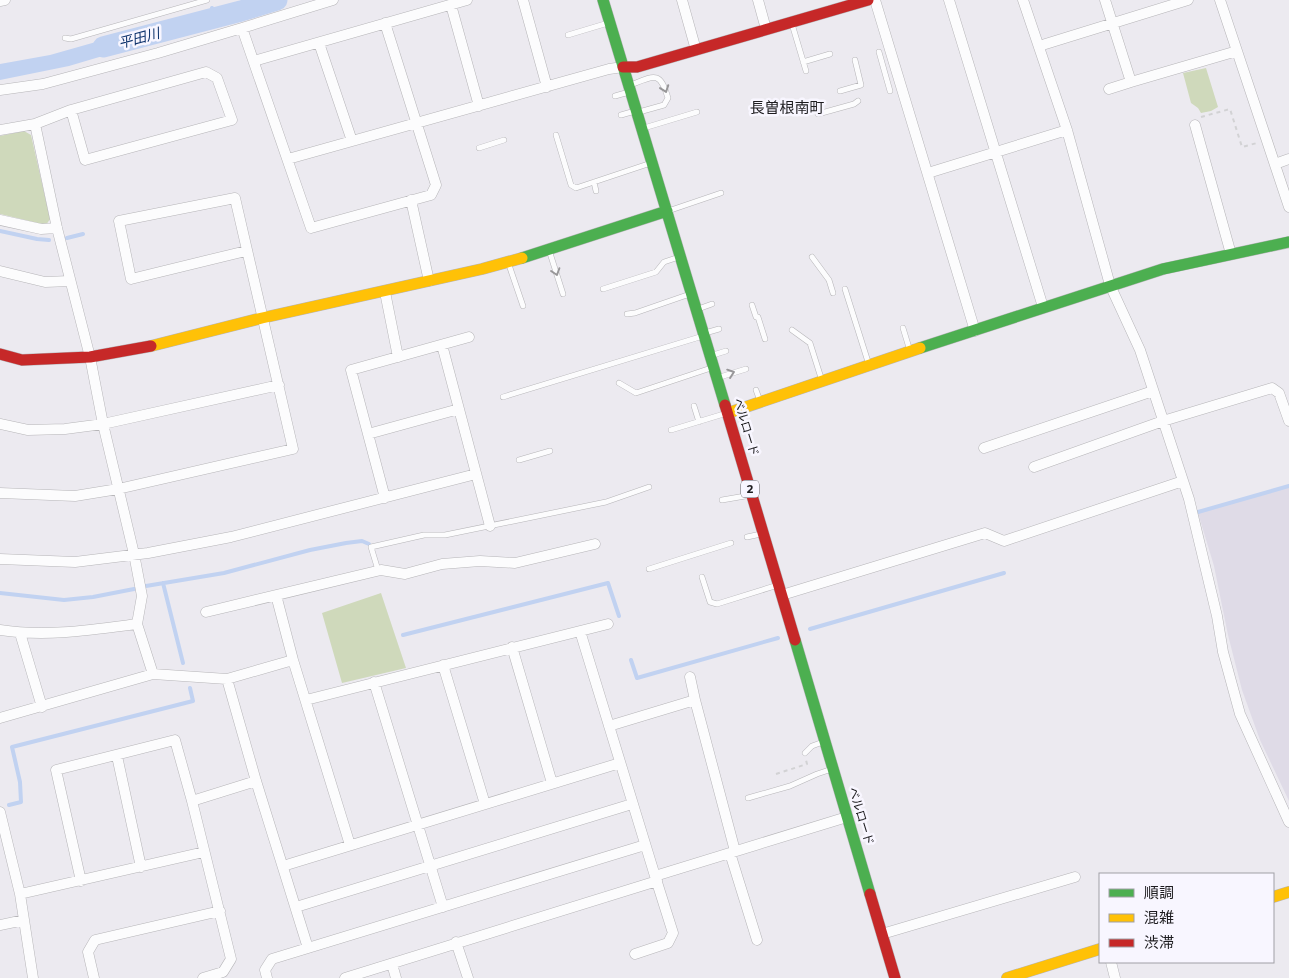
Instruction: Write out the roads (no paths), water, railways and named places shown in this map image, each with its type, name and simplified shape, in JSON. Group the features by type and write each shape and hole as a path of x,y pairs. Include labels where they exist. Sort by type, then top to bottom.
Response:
{"street":[{"path":"0,1 5,0"},
{"path":"0,90 43,84 158,54 333,0"},
{"path":"254,61 467,0"},
{"path":"523,0 547,87"},
{"name":"ベルロード","path":"603,0 697,309 895,978"},
{"path":"682,0 696,50"},
{"path":"758,0 766,29"},
{"path":"288,159 416,123 467,112 479,106 493,105 547,87 575,75 623,67 637,67 792,22 833,5 868,0"},
{"path":"875,0 975,331"},
{"path":"949,0 1043,307"},
{"path":"1023,0 1067,130 1110,286 1140,350 1183,481 1217,616 1223,652 1240,714 1289,822"},
{"path":"1105,0 1131,82"},
{"path":"1039,46 1188,0"},
{"path":"1220,0 1289,208"},
{"path":"451,4 479,106"},
{"path":"242,28 311,228 432,195 436,185 385,24"},
{"path":"319,42 352,141"},
{"path":"1109,89 1237,51"},
{"path":"0,130 35,124 71,110 206,72 217,78 232,120 85,160 71,110"},
{"path":"35,124 57,228 90,357 103,424 134,554 142,596 137,624 153,674"},
{"path":"1195,125 1232,254"},
{"path":"928,173 1067,130"},
{"path":"1275,164 1289,159"},
{"path":"0,493 75,496 118,489 293,449 235,198 119,221 131,279 246,251"},
{"path":"411,200 429,281"},
{"path":"0,354 22,360 90,357 159,344 262,318 385,292 508,261 549,250 667,211"},
{"path":"0,220 40,229 57,228"},
{"path":"728,413 1043,307 1163,269 1289,242"},
{"path":"0,271 45,282 70,281"},
{"path":"385,292 398,357"},
{"path":"384,498 351,370 468,337"},
{"path":"442,345 490,526"},
{"path":"0,424 28,430 65,429 103,424 279,385"},
{"path":"1034,467 1163,421 1272,388 1279,393 1289,421"},
{"path":"984,448 1153,390"},
{"path":"368,434 459,409"},
{"path":"0,560 75,562 231,537 476,474"},
{"path":"780,590 985,533 1004,541 1183,481"},
{"path":"206,612 378,570 405,574 442,564 480,561 516,563 595,544"},
{"path":"276,595 293,660 350,845"},
{"path":"0,630 20,633 65,633 137,624"},
{"path":"306,700 608,624"},
{"path":"580,631 672,933 668,943 635,954"},
{"path":"20,633 42,707"},
{"path":"512,647 552,783"},
{"path":"0,718 153,674 227,679 293,660"},
{"path":"443,665 485,804"},
{"path":"690,677 695,700 714,758 732,852 757,940"},
{"path":"227,679 256,781 308,948"},
{"path":"374,682 443,907"},
{"path":"609,726 695,700"},
{"path":"81,880 56,770 175,740 231,959 223,972 203,978"},
{"path":"117,756 141,867"},
{"path":"283,866 620,763"},
{"path":"192,801 256,781"},
{"path":"296,907 632,804"},
{"path":"0,812 4,844 20,894 33,978"},
{"path":"345,978 732,852 847,817"},
{"path":"267,978 265,970 272,959 645,845"},
{"path":"20,894 204,852"},
{"path":"882,934 1075,878"},
{"path":"1274,897 1289,892"},
{"path":"94,978 88,952 95,940 220,911"},
{"path":"0,925 24,920"},
{"path":"456,942 468,978"},
{"path":"1007,978 1099,949"},
{"path":"1111,963 1115,978"},
{"path":"392,964 396,978"}],"lane":[{"path":"65,38 70,39 207,0"},
{"path":"792,22 806,72"},
{"path":"568,35 609,23"},
{"path":"879,52 890,91"},
{"path":"803,62 830,54"},
{"path":"840,91 861,85 855,60"},
{"path":"615,96 655,77 660,78 664,84 668,98 664,105 621,115"},
{"path":"818,114 854,104 858,101"},
{"path":"642,129 697,112"},
{"path":"556,135 571,184 576,188 652,162"},
{"path":"479,148 504,140"},
{"path":"594,182 596,191"},
{"path":"667,211 721,193"},
{"path":"549,250 564,294"},
{"path":"603,289 656,272 664,262 681,257"},
{"path":"812,257 829,280 833,293"},
{"path":"508,261 523,306"},
{"path":"845,289 869,366"},
{"path":"626,314 635,313 692,294"},
{"path":"697,309 712,304"},
{"path":"752,305 765,339"},
{"path":"903,328 910,352"},
{"path":"503,397 719,329"},
{"path":"792,330 810,343 822,381"},
{"path":"714,367 726,351"},
{"path":"619,383 636,393 714,367 746,368"},
{"path":"756,390 760,402"},
{"path":"694,406 699,422"},
{"path":"671,430 728,413"},
{"path":"519,460 550,451"},
{"path":"378,570 371,547 424,535 445,535 606,502 649,488"},
{"path":"722,500 752,494"},
{"path":"747,538 763,534"},
{"path":"649,569 731,543"},
{"path":"702,577 710,602 717,604 780,590"},
{"path":"806,753 812,746 824,741"},
{"path":"748,798 790,786 832,769"}],"water":[{"path":"117,36 143,44 69,66 0,80 0,64 50,55"}],"waterway":[{"name":"平田川","path":"103,47 277,0"},
{"path":"212,8 215,18"},
{"path":"0,231 49,240"},
{"path":"67,238 83,234"},
{"path":"1198,512 1289,486"},
{"path":"146,586 224,573 310,550 346,543 362,541 369,544"},
{"path":"810,629 1004,573"},
{"path":"163,583 183,663"},
{"path":"403,635 608,583 619,616"},
{"path":"0,593 64,600 93,597 134,589"},
{"path":"631,660 637,678 778,638"},
{"path":"9,805 21,802 20,782 12,747 193,701 190,688"}],"district":[{"name":"長曽根南町","path":"787,108"}]}
